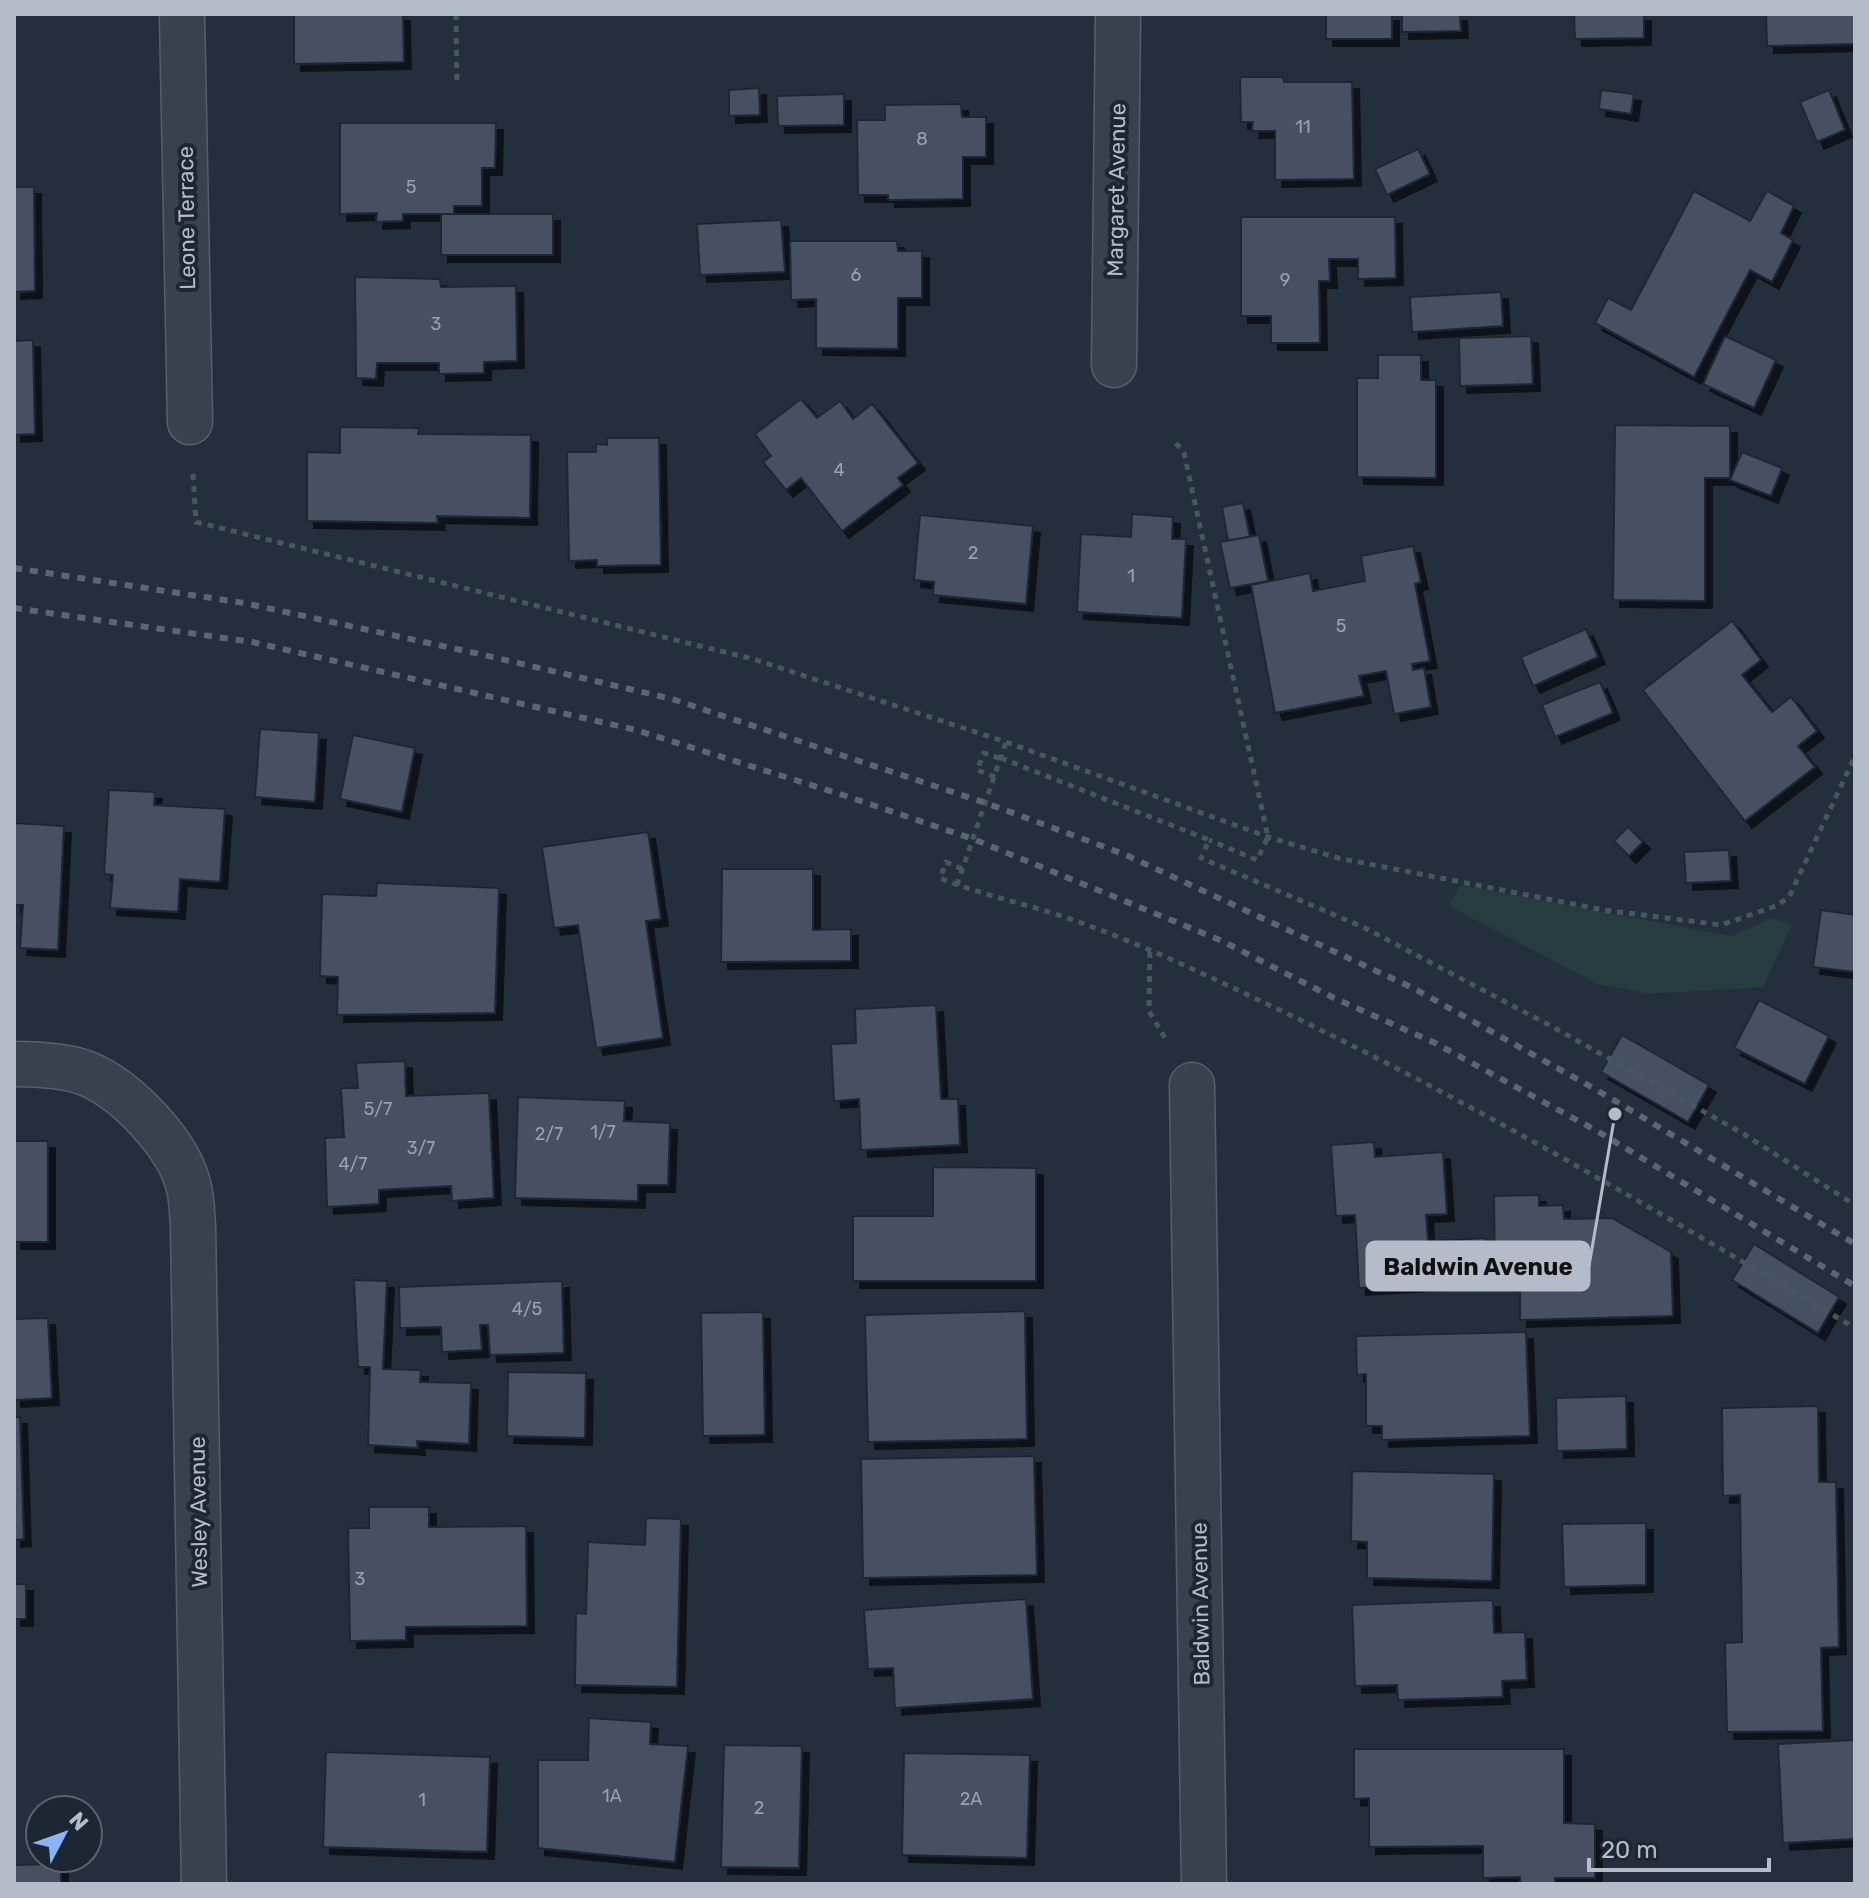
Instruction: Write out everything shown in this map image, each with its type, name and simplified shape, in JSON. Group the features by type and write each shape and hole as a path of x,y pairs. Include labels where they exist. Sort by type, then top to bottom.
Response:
{"street":[{"name":"Leone Terrace","path":"182,14 190,422"},
{"name":"Margaret Avenue","path":"1114,365 1118,14"},
{"name":"Wesley Avenue","path":"14,1064 36,1064 88,1074 124,1097 169,1145 189,1186 193,1226 204,1884"},
{"name":"Baldwin Avenue","path":"1192,1085 1204,1884"}],"path":[{"path":"456,14 457,86"},
{"path":"190,422 196,522 753,659 1006,742 1268,837 1338,858 1588,907 1721,925 1776,906 1789,897 1855,756"},
{"path":"995,777 977,770 984,753 1257,860 1268,837 1184,453 1176,443"},
{"path":"957,885 1006,742"},
{"path":"1209,840 1201,858 1365,928 1538,1019 1742,1133 1855,1205"},
{"path":"962,869 946,862 940,878 1073,920 1150,952 1419,1078 1639,1200 1855,1328"},
{"path":"1150,952 1149,1011 1192,1085"}],"green space":[{"path":"1460,885 1731,936 1772,918 1792,925 1763,987 1650,994 1597,984 1449,906"}],"building":[{"path":"294,14 403,14 404,62 294,64"},
{"path":"1326,14 1392,14 1392,39 1326,39"},
{"path":"1402,14 1460,14 1461,31 1402,32"},
{"path":"1574,14 1644,14 1644,38 1575,39"},
{"path":"1766,14 1855,14 1855,44 1767,46"},
{"path":"1240,77 1283,77 1284,82 1352,82 1354,179 1275,180 1275,131 1252,131 1253,122 1241,122"},
{"path":"759,88 760,115 729,116 729,90"},
{"path":"1601,90 1634,94 1631,114 1599,109"},
{"path":"1829,90 1845,130 1817,142 1800,102"},
{"path":"844,94 844,125 778,126 777,96"},
{"path":"961,104 962,117 986,117 986,157 963,157 963,199 888,200 888,195 858,195 857,120 885,120 885,105"},
{"path":"340,123 496,123 495,168 482,168 482,206 454,206 454,214 403,214 403,221 376,222 377,213 340,214"},
{"path":"1418,149 1430,174 1387,195 1375,169"},
{"path":"14,187 34,187 35,291 14,292"},
{"path":"1694,191 1750,221 1767,191 1794,206 1781,233 1793,240 1772,282 1750,270 1694,377 1595,323 1608,298 1631,310"},
{"path":"441,214 553,214 553,255 441,255"},
{"path":"1241,217 1395,217 1396,278 1358,279 1358,259 1329,259 1330,281 1319,281 1320,343 1271,343 1271,316 1241,316"},
{"path":"781,220 785,272 700,275 697,224"},
{"path":"790,241 897,241 898,251 922,251 922,298 898,298 898,349 816,348 816,299 791,300"},
{"path":"355,277 440,279 441,287 516,286 517,361 484,362 484,373 439,374 439,363 377,363 376,379 356,378"},
{"path":"1501,292 1503,326 1412,332 1410,297"},
{"path":"1531,336 1533,384 1460,386 1459,338"},
{"path":"1725,336 1776,360 1754,408 1703,384"},
{"path":"33,340 35,434 14,435 14,341"},
{"path":"1378,355 1421,355 1421,380 1436,380 1436,478 1357,477 1357,378 1378,378"},
{"path":"801,399 817,418 840,401 853,419 872,404 918,463 898,478 903,485 842,531 801,478 786,490 763,462 771,456 755,434"},
{"path":"1615,425 1730,426 1730,478 1705,478 1705,601 1613,600"},
{"path":"340,427 419,428 418,434 531,435 530,518 437,516 438,523 307,521 307,452 340,453"},
{"path":"607,438 659,438 661,565 597,566 597,560 569,561 567,452 596,452 596,444 607,445"},
{"path":"1742,452 1782,468 1771,496 1730,480"},
{"path":"1243,503 1250,537 1228,541 1222,507"},
{"path":"1132,514 1173,517 1172,539 1186,539 1182,618 1077,612 1081,534 1131,537"},
{"path":"920,515 1033,526 1026,604 933,595 934,582 914,580"},
{"path":"1259,535 1268,581 1230,588 1220,542"},
{"path":"1413,546 1421,582 1415,584 1430,661 1412,664 1413,670 1424,668 1431,707 1394,714 1386,671 1359,676 1364,696 1275,713 1251,585 1310,573 1313,591 1365,581 1361,556"},
{"path":"1732,621 1761,660 1742,675 1772,712 1791,697 1817,731 1798,746 1815,767 1745,821 1643,690"},
{"path":"1586,629 1598,657 1533,686 1521,657"},
{"path":"1600,682 1613,713 1555,737 1542,705"},
{"path":"260,729 319,733 315,802 255,797"},
{"path":"353,735 415,748 402,812 340,799"},
{"path":"109,790 155,792 154,805 225,809 220,882 180,879 178,912 110,908 113,875 104,874"},
{"path":"14,823 64,826 58,950 20,948 23,905 14,905"},
{"path":"1628,827 1643,842 1629,856 1614,841"},
{"path":"648,832 661,919 646,921 663,1038 596,1048 578,925 554,928 542,847"},
{"path":"1729,850 1731,881 1686,883 1684,852"},
{"path":"722,869 813,869 813,930 851,929 851,961 721,962"},
{"path":"377,883 499,888 495,1013 337,1015 338,977 320,976 322,894 376,896"},
{"path":"1821,910 1855,915 1855,972 1813,967"},
{"path":"1759,1000 1829,1036 1805,1084 1734,1048"},
{"path":"936,1005 941,1099 958,1099 960,1145 861,1150 859,1099 834,1101 831,1044 856,1043 855,1009"},
{"path":"1622,1035 1709,1085 1688,1122 1601,1072"},
{"path":"405,1061 406,1096 489,1093 494,1198 452,1201 451,1186 379,1190 379,1204 327,1207 325,1138 344,1137 341,1088 358,1088 356,1063"},
{"path":"518,1097 625,1101 624,1121 670,1123 668,1185 638,1185 638,1201 515,1198"},
{"path":"14,1141 48,1141 48,1242 14,1242"},
{"path":"1374,1142 1375,1157 1443,1152 1447,1214 1426,1215 1428,1241 1486,1238 1488,1280 1359,1288 1355,1215 1336,1216 1331,1145"},
{"path":"933,1167 1036,1168 1036,1281 853,1281 853,1216 933,1216"},
{"path":"1539,1195 1539,1206 1563,1205 1564,1219 1612,1218 1671,1252 1673,1316 1520,1320 1520,1278 1495,1279 1494,1196"},
{"path":"1754,1244 1839,1297 1818,1333 1732,1280"},
{"path":"354,1280 387,1281 383,1369 421,1370 420,1382 471,1383 469,1444 417,1441 418,1448 368,1445 370,1367 358,1367"},
{"path":"562,1281 564,1353 490,1355 488,1325 480,1325 482,1350 442,1352 441,1327 400,1328 399,1287"},
{"path":"1025,1311 1027,1439 868,1442 865,1315"},
{"path":"763,1312 765,1435 703,1436 701,1313"},
{"path":"48,1318 52,1398 14,1400 14,1319"},
{"path":"1526,1332 1530,1436 1382,1440 1382,1426 1366,1426 1366,1374 1357,1375 1356,1336"},
{"path":"508,1372 586,1373 585,1438 507,1436"},
{"path":"1626,1396 1627,1449 1557,1451 1556,1398"},
{"path":"1818,1406 1819,1482 1836,1482 1839,1647 1821,1648 1823,1731 1727,1732 1725,1643 1742,1642 1740,1495 1723,1496 1722,1408"},
{"path":"14,1417 20,1417 24,1539 14,1540"},
{"path":"1034,1456 1037,1575 863,1578 861,1459"},
{"path":"1352,1471 1494,1474 1492,1581 1367,1578 1367,1542 1351,1541"},
{"path":"369,1507 429,1507 429,1527 526,1526 527,1626 406,1627 406,1640 350,1641 348,1528 369,1528"},
{"path":"646,1518 681,1519 677,1687 575,1685 576,1613 586,1614 588,1542 645,1545"},
{"path":"1646,1523 1646,1585 1564,1587 1562,1524"},
{"path":"14,1584 26,1584 26,1619 14,1619"},
{"path":"1026,1599 1033,1699 895,1708 893,1668 868,1669 864,1610"},
{"path":"1493,1600 1494,1633 1525,1632 1527,1680 1502,1681 1503,1697 1398,1700 1397,1685 1355,1686 1352,1605"},
{"path":"589,1718 651,1722 650,1744 688,1746 675,1862 538,1848 538,1760 588,1760"},
{"path":"1855,1740 1855,1839 1783,1843 1778,1744"},
{"path":"724,1745 802,1746 799,1868 721,1867"},
{"path":"1354,1749 1564,1749 1564,1823 1595,1824 1595,1878 1555,1878 1555,1884 1520,1884 1520,1877 1483,1878 1483,1846 1369,1847 1369,1798 1354,1799"},
{"path":"326,1752 490,1757 487,1852 323,1847"},
{"path":"904,1753 1030,1755 1027,1858 902,1855"},
{"path":"14,1865 24,1865 24,1874 61,1874 61,1884 14,1884"}],"railway":[{"path":"14,568 244,603 672,699 986,803 1126,855 1413,988 1595,1089 1855,1244"},
{"path":"14,608 252,642 636,730 973,839 1220,940 1334,998 1435,1043 1597,1131 1855,1286"}],"place":[{"name":"Baldwin Avenue","path":"1615,1114"}]}
